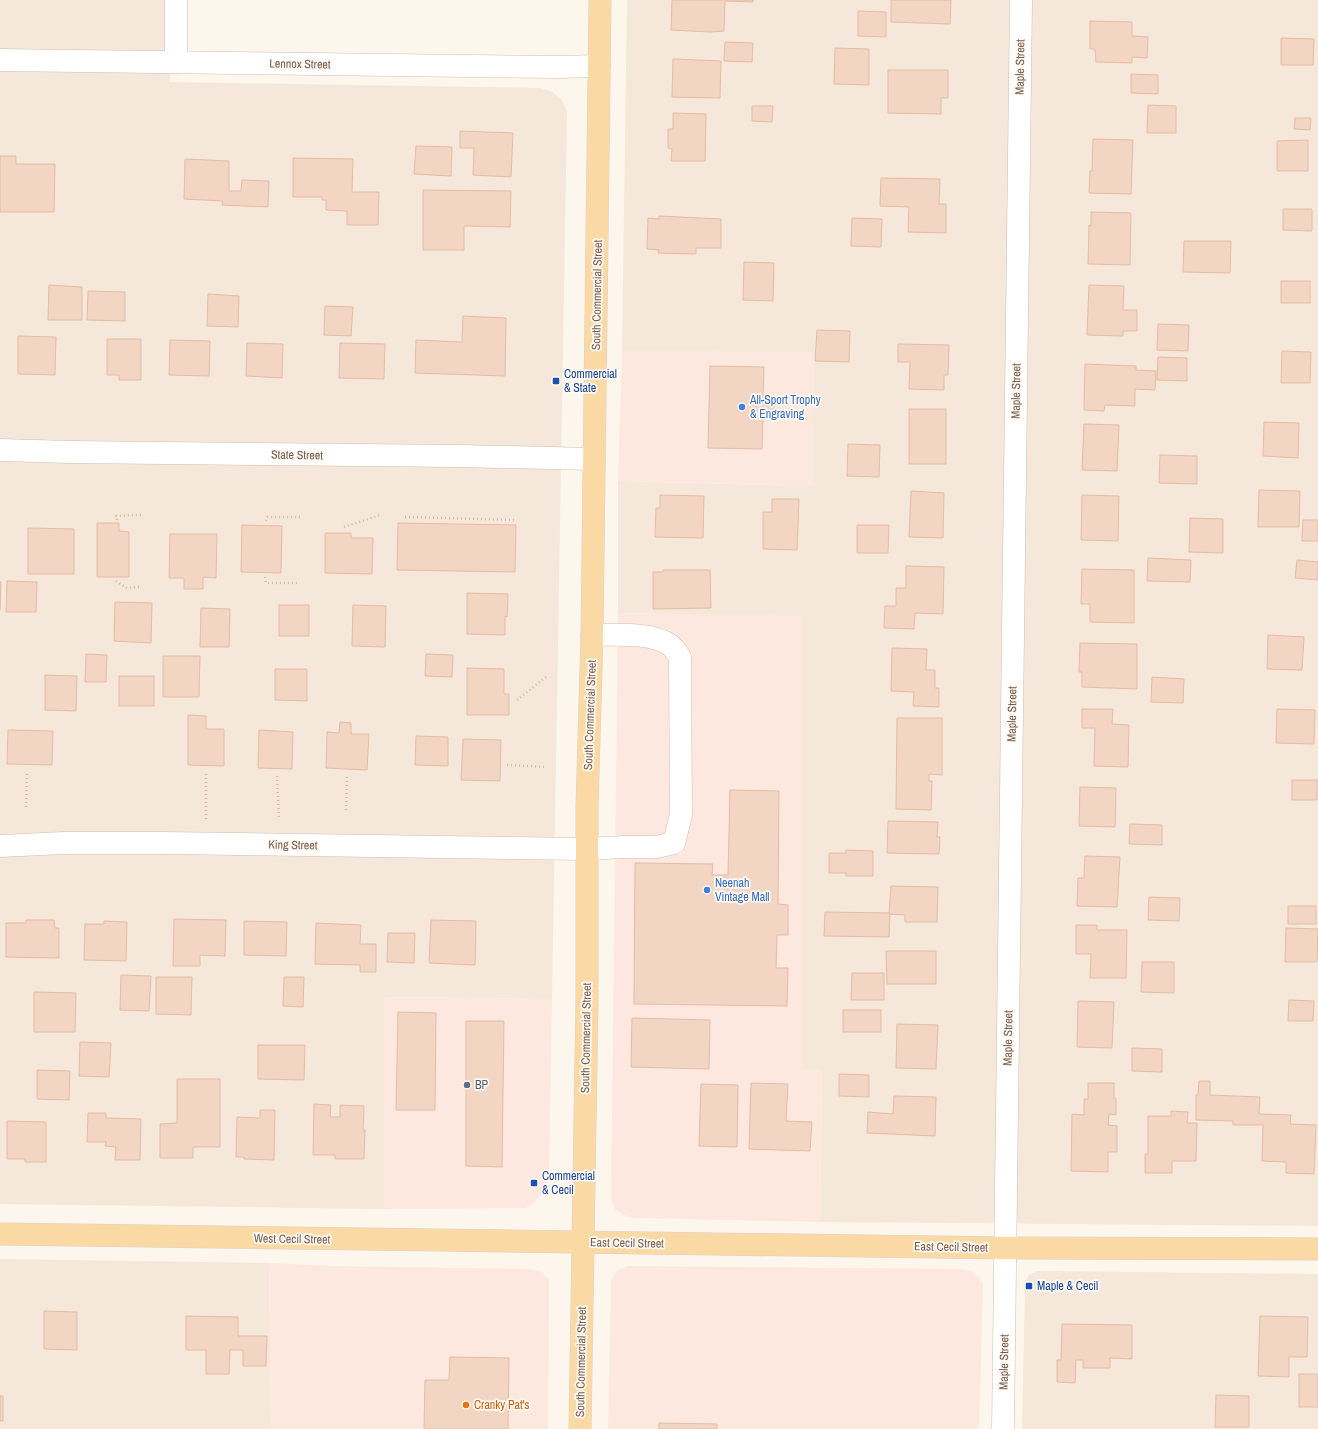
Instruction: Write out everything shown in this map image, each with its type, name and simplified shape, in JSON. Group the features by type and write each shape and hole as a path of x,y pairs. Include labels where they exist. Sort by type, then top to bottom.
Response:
{"main road":[{"name":"South Commercial Street","path":"580,1429 600,0"},
{"name":"West Cecil Street","path":"0,1234 583,1242"},
{"name":"East Cecil Street","path":"583,1242 1005,1248 1318,1249"}],"street":[{"path":"176,0 176,62"},
{"name":"Maple Street","path":"1003,1429 1021,0"},
{"name":"Lennox Street","path":"0,60 549,67 599,66"},
{"name":"State Street","path":"0,450 594,459"},
{"name":"King Street","path":"0,846 63,844 205,844 587,849 656,847 674,843 681,815 680,657 670,645 656,639 636,636 592,635"}],"path":[{"path":"117,520 116,516 141,515"},
{"path":"344,527 380,516"},
{"path":"266,521 267,517 300,517"},
{"path":"405,517 516,520"},
{"path":"265,577 266,583 299,583"},
{"path":"116,581 127,588 139,587"},
{"path":"517,700 546,677"},
{"path":"507,765 545,767"},
{"path":"26,807 27,771"},
{"path":"205,844 206,771"},
{"path":"346,810 347,774"},
{"path":"277,776 280,845"}],"shaded area":[{"path":"0,0 171,0 170,82 541,88 552,92 562,100 567,112 552,999 384,997 384,1209 0,1204"},
{"path":"627,0 1318,0 1318,1226 820,1222 822,1071 802,1070 802,617 618,613 618,481 812,486 814,353 622,351"},
{"path":"622,351 814,352 813,486 618,481"},
{"path":"618,613 802,616 802,1070 822,1071 820,1222 633,1218 624,1215 615,1209 611,1199"},
{"path":"384,997 552,999 549,1172 541,1195 532,1204 524,1208 384,1209"},
{"path":"0,1259 269,1263 271,1429 0,1429"},
{"path":"269,1263 333,1266 529,1269 541,1272 548,1279 549,1283 548,1429 271,1429"},
{"path":"628,1266 960,1269 972,1272 983,1283 979,1429 608,1429 611,1281 617,1270"},
{"path":"1037,1271 1318,1274 1318,1429 1022,1429 1025,1282 1029,1275"}],"building":[{"path":"672,0 753,0 753,2 725,1 724,31 710,32 671,30"},
{"path":"891,0 951,0 950,24 891,22"},
{"path":"858,11 886,12 886,37 858,36"},
{"path":"1090,21 1132,22 1132,36 1148,37 1147,58 1132,57 1132,63 1096,62 1095,49 1090,49"},
{"path":"1281,38 1314,39 1313,65 1281,65"},
{"path":"725,42 753,43 752,62 724,61"},
{"path":"835,48 869,49 869,85 834,84"},
{"path":"673,59 721,61 720,98 672,97"},
{"path":"888,70 948,70 948,98 941,98 941,114 888,113"},
{"path":"1131,74 1158,75 1158,94 1131,93"},
{"path":"1148,105 1176,106 1176,133 1147,133"},
{"path":"752,106 773,106 772,122 752,121"},
{"path":"673,113 706,114 705,161 671,161 672,149 668,148 668,129 673,129"},
{"path":"1295,118 1311,118 1310,130 1294,129"},
{"path":"460,131 513,133 511,177 473,175 474,148 460,148"},
{"path":"1093,139 1133,140 1131,194 1089,193 1090,171 1092,171"},
{"path":"1308,140 1308,171 1277,171 1277,141"},
{"path":"416,146 452,147 451,176 414,174"},
{"path":"0,156 16,156 16,164 55,164 54,212 0,212"},
{"path":"293,158 353,159 352,192 379,192 378,225 347,225 347,211 326,210 326,200 322,200 322,197 293,197"},
{"path":"185,159 229,161 229,191 241,191 242,180 269,181 268,207 222,205 223,201 184,199"},
{"path":"881,178 940,179 939,204 946,204 946,233 908,232 909,207 880,206"},
{"path":"423,190 511,191 510,227 464,226 464,250 423,250"},
{"path":"1283,209 1312,209 1312,231 1283,230"},
{"path":"1091,212 1131,213 1130,265 1088,264 1089,225 1091,226"},
{"path":"659,216 721,219 721,248 696,248 696,254 658,253 659,250 647,249 648,218 659,219"},
{"path":"852,218 882,219 881,247 851,246"},
{"path":"1184,241 1231,241 1230,273 1183,272"},
{"path":"744,262 774,263 773,301 743,300"},
{"path":"1281,281 1310,281 1310,303 1281,303"},
{"path":"49,285 82,287 82,320 48,320"},
{"path":"1089,285 1124,286 1123,310 1137,310 1137,331 1123,331 1123,336 1087,335"},
{"path":"88,291 125,292 125,321 87,320"},
{"path":"208,294 239,296 238,327 207,326"},
{"path":"325,306 353,307 351,336 324,335"},
{"path":"463,316 506,318 505,376 415,373 416,340 462,342"},
{"path":"1158,324 1189,325 1188,351 1157,350"},
{"path":"817,330 850,331 849,362 815,361"},
{"path":"18,336 56,337 55,375 18,374"},
{"path":"107,339 141,339 141,380 119,380 119,375 107,375"},
{"path":"170,340 210,341 209,376 169,375"},
{"path":"247,343 283,344 282,378 246,376"},
{"path":"340,343 385,344 384,379 339,378"},
{"path":"898,344 949,345 948,375 944,375 944,390 909,389 910,362 898,362"},
{"path":"1282,351 1311,352 1310,383 1281,383"},
{"path":"1158,357 1187,358 1187,381 1157,380"},
{"path":"1085,364 1136,366 1136,370 1156,371 1155,390 1135,389 1135,406 1105,405 1104,411 1084,410"},
{"name":"All-Sport Trophy & Engraving","path":"710,366 764,367 763,399 774,399 774,416 763,416 762,449 708,448"},
{"path":"909,409 946,409 946,464 909,464"},
{"path":"1264,422 1299,423 1298,458 1263,456"},
{"path":"1084,424 1119,425 1117,471 1082,470"},
{"path":"848,444 880,445 879,477 847,476"},
{"path":"1160,455 1197,456 1197,484 1159,483"},
{"path":"1259,490 1300,491 1299,527 1258,527"},
{"path":"911,491 944,493 943,538 909,537"},
{"path":"660,495 704,496 703,538 655,537 656,508 660,508"},
{"path":"1082,495 1119,496 1118,541 1081,540"},
{"path":"772,499 799,499 797,550 763,549 763,512 772,512"},
{"path":"1190,518 1223,519 1223,553 1189,552"},
{"path":"1303,520 1318,520 1318,541 1302,541"},
{"path":"97,523 119,523 119,531 129,532 129,577 97,577"},
{"path":"398,523 516,525 515,572 397,570"},
{"path":"242,525 282,526 281,573 241,572"},
{"path":"857,525 889,525 888,553 857,553"},
{"path":"28,528 74,529 74,574 28,574"},
{"path":"325,533 351,533 351,538 373,538 372,574 325,573"},
{"path":"170,534 217,534 216,578 203,577 203,589 184,589 184,578 169,578"},
{"path":"1148,558 1191,560 1190,582 1147,581"},
{"path":"1297,560 1318,562 1318,580 1295,578"},
{"path":"906,566 944,567 943,614 915,613 914,629 884,628 885,606 896,606 896,588 906,588"},
{"path":"1082,569 1134,570 1134,623 1090,622 1090,604 1081,604"},
{"path":"663,570 710,570 711,608 653,609 653,572 663,572"},
{"path":"7,581 37,582 36,612 6,612"},
{"path":"0,582 1,582 0,610"},
{"path":"467,593 508,594 507,617 505,616 505,635 467,634"},
{"path":"115,602 152,603 151,643 114,641"},
{"path":"279,605 309,605 309,636 279,636"},
{"path":"353,605 386,606 385,647 352,646"},
{"path":"201,608 230,609 229,647 200,647"},
{"path":"1268,635 1304,637 1302,670 1267,669"},
{"path":"1080,643 1137,644 1137,689 1082,687 1082,672 1079,672"},
{"path":"892,648 927,649 926,670 935,670 935,688 939,688 939,707 913,706 914,692 891,691"},
{"path":"86,654 107,655 106,682 85,682"},
{"path":"426,654 453,655 452,677 425,676"},
{"path":"163,656 200,656 199,697 163,697"},
{"path":"467,668 504,669 504,694 509,694 509,715 467,715"},
{"path":"275,669 307,669 307,701 275,700"},
{"path":"45,675 77,676 76,711 45,710"},
{"path":"119,676 154,676 154,706 119,706"},
{"path":"1152,677 1184,679 1183,703 1151,702"},
{"path":"1082,709 1113,709 1112,724 1129,725 1128,767 1094,766 1095,728 1082,728"},
{"path":"1277,709 1315,710 1314,744 1276,743"},
{"path":"188,715 206,716 206,729 224,729 224,766 188,765"},
{"path":"897,718 942,718 942,775 929,774 929,781 932,781 931,810 896,809"},
{"path":"340,722 351,723 351,734 369,734 367,770 326,768 327,732 339,733"},
{"path":"8,730 53,731 52,765 7,764"},
{"path":"259,730 293,732 292,769 258,768"},
{"path":"416,736 448,737 448,766 415,765"},
{"path":"463,739 501,740 500,781 461,780"},
{"path":"1292,780 1317,780 1317,800 1292,800"},
{"path":"1080,787 1116,788 1115,827 1079,826"},
{"name":"Neenah Vintage Mall","path":"730,790 779,791 778,904 788,905 788,935 777,935 776,968 788,968 787,1006 634,1004 635,863 713,864 712,875 728,875"},
{"path":"888,821 938,822 937,837 940,837 939,854 887,853"},
{"path":"1130,824 1162,825 1162,845 1129,844"},
{"path":"846,850 873,851 873,876 846,876 846,873 829,873 829,853 846,853"},
{"path":"1085,856 1120,857 1117,907 1077,906 1078,878 1084,878"},
{"path":"891,886 938,887 937,922 905,922 905,915 889,914"},
{"path":"1149,897 1180,898 1179,921 1148,920"},
{"path":"1288,906 1316,906 1316,924 1288,924"},
{"path":"825,912 890,913 889,937 824,936"},
{"path":"174,919 226,920 225,956 200,955 200,966 173,966"},
{"path":"26,920 54,920 55,928 59,928 59,958 6,957 6,923 26,923"},
{"path":"431,920 476,921 475,965 429,963"},
{"path":"104,921 127,922 126,961 84,960 85,924 104,924"},
{"path":"244,921 287,922 286,956 244,955"},
{"path":"316,923 361,925 360,944 376,944 376,972 360,972 360,965 315,964"},
{"path":"1076,925 1097,925 1097,930 1127,930 1126,978 1090,978 1091,954 1076,954"},
{"path":"1286,928 1318,929 1317,962 1285,962"},
{"path":"388,933 415,933 414,963 387,962"},
{"path":"886,951 936,951 936,984 887,984"},
{"path":"1142,962 1174,962 1174,993 1141,992"},
{"path":"852,973 884,973 884,1000 851,1000"},
{"path":"121,975 151,976 149,1011 120,1010"},
{"path":"156,977 192,977 191,1015 156,1014"},
{"path":"284,977 304,977 303,1007 283,1006"},
{"path":"34,992 76,993 75,1032 34,1032"},
{"path":"1289,1000 1314,1001 1313,1021 1288,1021"},
{"path":"1078,1001 1114,1002 1112,1048 1077,1047"},
{"path":"843,1010 881,1010 881,1032 843,1032"},
{"path":"398,1012 436,1013 435,1110 396,1110"},
{"path":"632,1018 710,1020 709,1069 631,1067"},
{"path":"466,1021 504,1021 502,1167 466,1166"},
{"path":"897,1024 938,1025 936,1069 896,1068"},
{"path":"80,1042 111,1043 109,1077 79,1076"},
{"path":"258,1045 305,1045 304,1080 258,1079"},
{"path":"1132,1048 1162,1049 1162,1072 1132,1071"},
{"path":"37,1070 70,1071 69,1100 37,1099"},
{"path":"839,1074 869,1075 869,1097 839,1096"},
{"path":"177,1079 220,1079 220,1147 193,1147 193,1158 160,1158 160,1124 177,1123"},
{"path":"1199,1081 1210,1081 1210,1095 1260,1097 1259,1114 1291,1115 1290,1124 1316,1125 1314,1174 1286,1173 1286,1162 1262,1161 1263,1125 1233,1125 1233,1121 1196,1120 1196,1095 1198,1095"},
{"path":"751,1083 788,1084 786,1121 812,1122 810,1151 749,1149"},
{"path":"1088,1083 1114,1083 1116,1115 1109,1114 1108,1125 1117,1126 1117,1152 1108,1152 1108,1172 1071,1171 1072,1114 1084,1115 1084,1099 1088,1099"},
{"path":"701,1084 738,1085 737,1147 699,1146"},
{"path":"894,1096 936,1097 935,1136 867,1133 868,1112 893,1114"},
{"path":"314,1104 331,1105 330,1117 340,1117 340,1105 364,1106 364,1159 335,1159 335,1155 313,1155"},
{"path":"260,1110 275,1110 274,1160 244,1159 244,1157 236,1157 237,1117 260,1118"},
{"path":"1171,1111 1188,1112 1187,1123 1197,1123 1196,1161 1172,1161 1172,1173 1145,1173 1145,1154 1148,1154 1148,1116 1171,1116"},
{"path":"88,1113 106,1113 106,1118 141,1119 140,1160 115,1160 116,1147 105,1146 106,1142 87,1142"},
{"path":"7,1121 46,1122 46,1162 25,1162 25,1159 7,1159"},
{"path":"44,1311 77,1312 77,1350 44,1349"},
{"path":"186,1316 238,1317 238,1336 267,1336 266,1366 243,1366 243,1350 230,1350 229,1374 206,1374 206,1350 186,1350"},
{"path":"1260,1316 1308,1317 1307,1357 1289,1357 1289,1377 1258,1376"},
{"path":"1062,1324 1132,1325 1132,1359 1110,1358 1110,1368 1083,1368 1083,1360 1076,1360 1075,1383 1057,1382 1057,1360 1061,1360"},
{"name":"Cranky Pat's","path":"450,1357 509,1358 508,1429 424,1429 425,1380 449,1380"},
{"path":"1299,1374 1318,1374 1318,1407 1299,1407"},
{"path":"1216,1395 1249,1396 1249,1427 1215,1427"},
{"path":"0,1396 3,1396 3,1421 0,1421"},
{"path":"659,1423 717,1424 717,1429 659,1429"}],"place":[{"name":"Commercial & State","path":"556,381"},
{"name":"All-Sport Trophy & Engraving","path":"742,407"},
{"name":"Neenah Vintage Mall","path":"707,890"},
{"name":"BP","path":"467,1085"},
{"name":"Commercial & Cecil","path":"534,1183"},
{"name":"Maple & Cecil","path":"1029,1286"},
{"name":"Cranky Pat's","path":"466,1405"}]}
